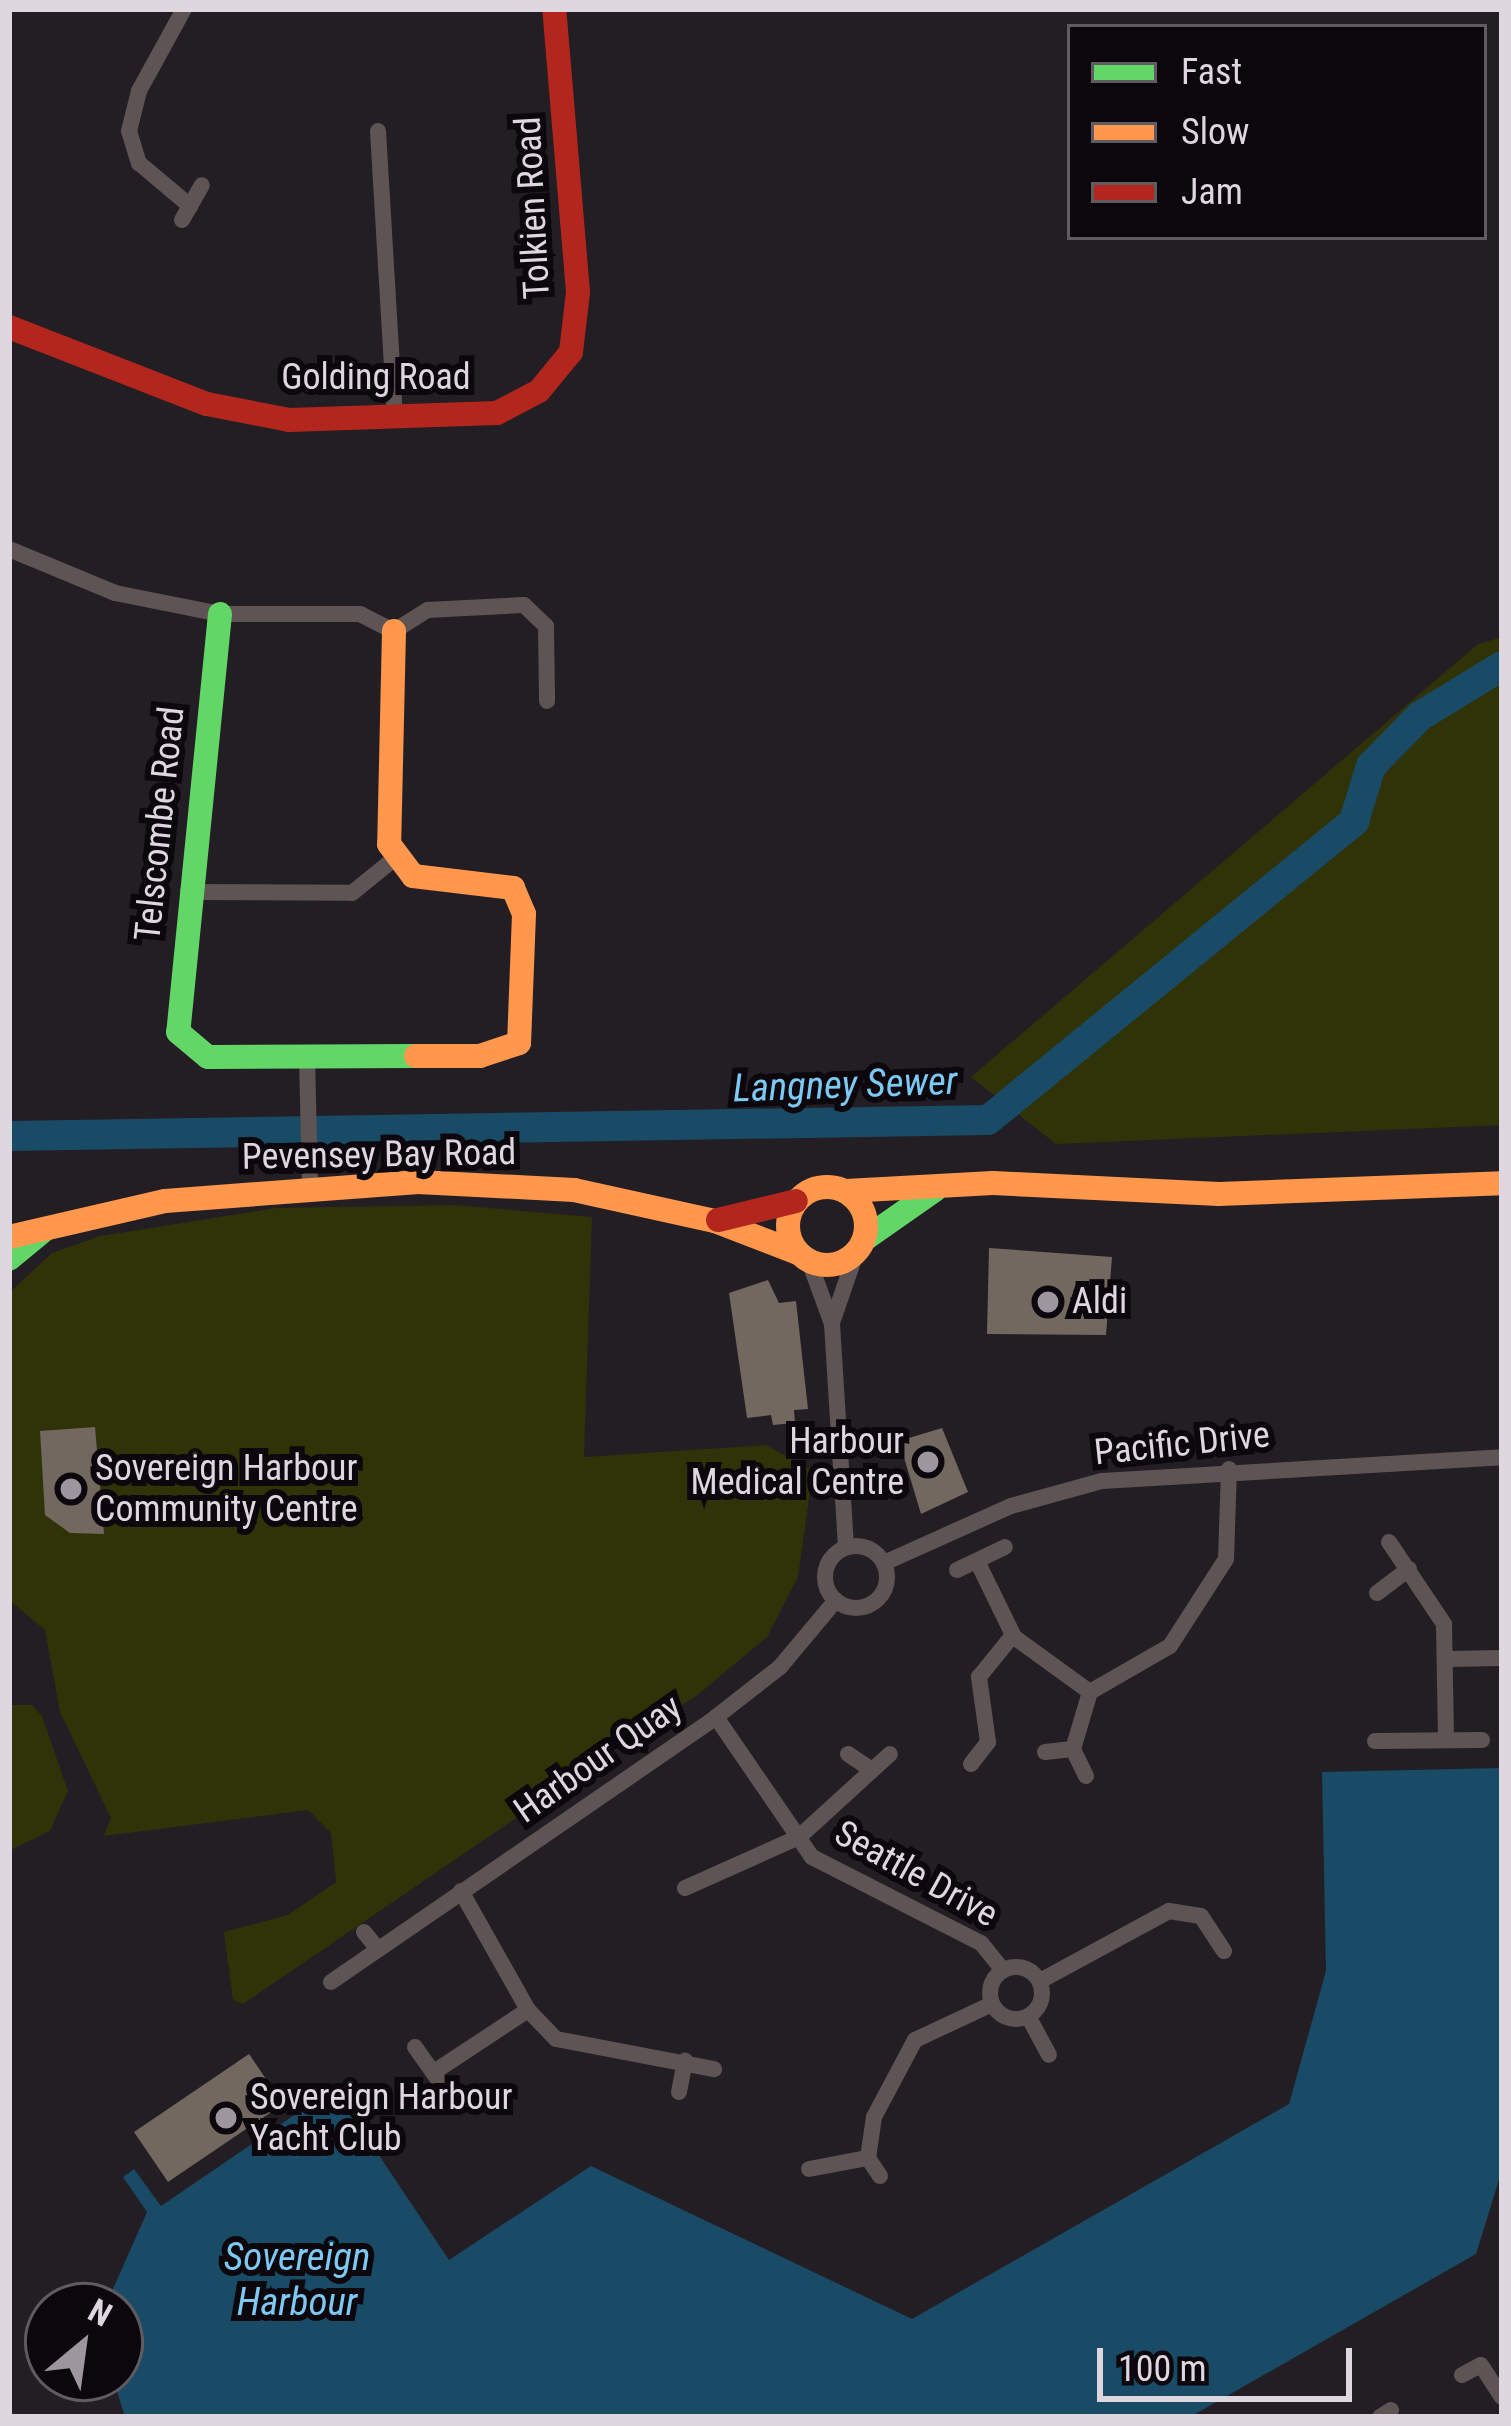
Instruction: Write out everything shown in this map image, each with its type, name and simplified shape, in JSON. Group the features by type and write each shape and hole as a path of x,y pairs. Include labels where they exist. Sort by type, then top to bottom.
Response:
{"street":[{"path":"184,9 129,131 139,163 186,213 202,184"},
{"name":"Tolkien Road","path":"538,392 571,352 578,292 554,9"},
{"path":"378,131 395,419"},
{"name":"Golding Road","path":"9,327 207,404 289,420 497,413 538,392"},
{"path":"9,549 115,592 220,614 360,614 394,631"},
{"path":"394,631 428,610 524,605 546,626 547,700"},
{"name":"Telscombe Road","path":"220,614 188,892 181,1043 208,1057 307,1057"},
{"path":"310,1184 307,1057 480,1056 519,1043 524,914 513,888 413,876 394,860 394,631"},
{"path":"188,892 352,892 394,860"},
{"path":"846,1547 868,1548 884,1563 884,1590 871,1604 836,1600 825,1571 846,1547 832,1324 788,1233 796,1201 820,1187 1219,1194 1502,1183"},
{"name":"Pevensey Bay Road","path":"9,1237 165,1201 310,1184 574,1190 715,1221 803,1257"},
{"path":"803,1257 834,1265 937,1188"},
{"path":"832,1324 860,1246 864,1212 846,1191"},
{"name":"Pevensey Bay Road","path":"715,1221 796,1201"},
{"name":"Pevensey Bay Road","path":"9,1259 45,1230"},
{"name":"Pacific Drive","path":"884,1563 1049,1496 1229,1469 1502,1457"},
{"path":"1086,1776 1073,1749 1090,1692 1170,1646 1233,1541 1229,1469"},
{"path":"1389,1542 1444,1624 1445,1740"},
{"path":"957,1570 1006,1547"},
{"path":"977,1561 1013,1635 1090,1692"},
{"path":"1377,1593 1409,1569"},
{"name":"Harbour Quay","path":"332,1982 716,1717 780,1666 836,1600"},
{"path":"970,1764 988,1742 979,1678 1013,1635"},
{"path":"1447,1659 1502,1658"},
{"name":"Seattle Drive","path":"716,1717 799,1838 827,1870 981,1943 1004,1970"},
{"path":"1375,1741 1482,1740"},
{"path":"1045,1752 1073,1749"},
{"path":"848,1754 872,1770"},
{"path":"685,1888 799,1838 890,1754"},
{"path":"703,1857 708,1878"},
{"path":"461,1892 528,2010 579,2049 685,2061 714,2069"},
{"path":"1049,2055 1028,2016 1040,1982 1169,1911 1201,1916 1224,1951"},
{"path":"364,1932 378,1949"},
{"path":"1028,2016 1009,2018 992,2005 991,1985 1004,1970 1023,1968 1040,1982"},
{"path":"880,2176 868,2158 881,2099 916,2040 992,2005"},
{"path":"434,2072 528,2010"},
{"path":"415,2047 454,2102"},
{"path":"679,2092 685,2061"},
{"path":"809,2169 868,2158"},
{"path":"1462,2375 1480,2365 1502,2396"}],"shaded area":[{"path":"1502,637 1502,1125 1056,1144 971,1077 1478,644"},
{"path":"454,1205 592,1217 584,1457 766,1445 813,1470 798,1577 767,1637 700,1693 243,2004 233,2000 224,1932 288,1915 336,1882 331,1833 308,1810 104,1836 111,1818 60,1712 45,1630 9,1600 9,1293 52,1253 100,1236 276,1208"},
{"path":"9,1705 32,1705 42,1716 68,1791 50,1831 9,1851"}],"water":[{"name":"Sovereign Harbour","path":"1502,1768 1502,2170 1476,2254 1190,2417 125,2417 120,2402 144,2402 144,2282 116,2282 147,2212 123,2177 134,2169 161,2206 334,2088 449,2260 591,2166 912,2319 1289,2104 1326,1971 1322,1772"}],"building":[{"name":"Aldi","path":"989,1248 1112,1257 1106,1335 987,1334"},
{"path":"768,1280 779,1303 796,1301 808,1409 794,1410 795,1423 773,1425 771,1415 747,1418 729,1293"},
{"name":"Sovereign Harbour Community Centre","path":"95,1427 104,1534 70,1533 45,1515 40,1431"},
{"name":"Harbour Medical Centre","path":"942,1428 968,1492 921,1514 899,1441"},
{"name":"Sovereign Harbour Yacht Club","path":"249,2054 283,2104 168,2182 134,2132"}],"waterway":[{"name":"Langney Sewer","path":"9,1136 988,1120 1354,821 1371,766 1420,716 1502,666"}],"traffic: fast":[{"path":"220,614 178,1032 208,1057 416,1056"},
{"path":"865,1239 935,1190"},
{"path":"9,1259 43,1231"}],"traffic: slow":[{"path":"394,631 389,844 413,876 513,888 524,914 519,1043 480,1056 416,1056"},
{"path":"9,1237 165,1201 418,1182 574,1190 715,1221 798,1253"},
{"path":"846,1191 993,1183 1219,1194 1502,1183"},
{"path":"827,1187 855,1198 866,1226 855,1254 827,1265 799,1254 788,1226 799,1198 827,1187"}],"traffic: jam":[{"path":"9,327 207,404 289,420 497,413 539,391 571,352 578,292 554,9"},
{"path":"718,1220 796,1201"}],"place":[{"name":"Aldi","path":"1048,1302"},
{"name":"Harbour Medical Centre","path":"928,1462"},
{"name":"Sovereign Harbour Community Centre","path":"71,1489"},
{"name":"Sovereign Harbour Yacht Club","path":"226,2118"}]}
